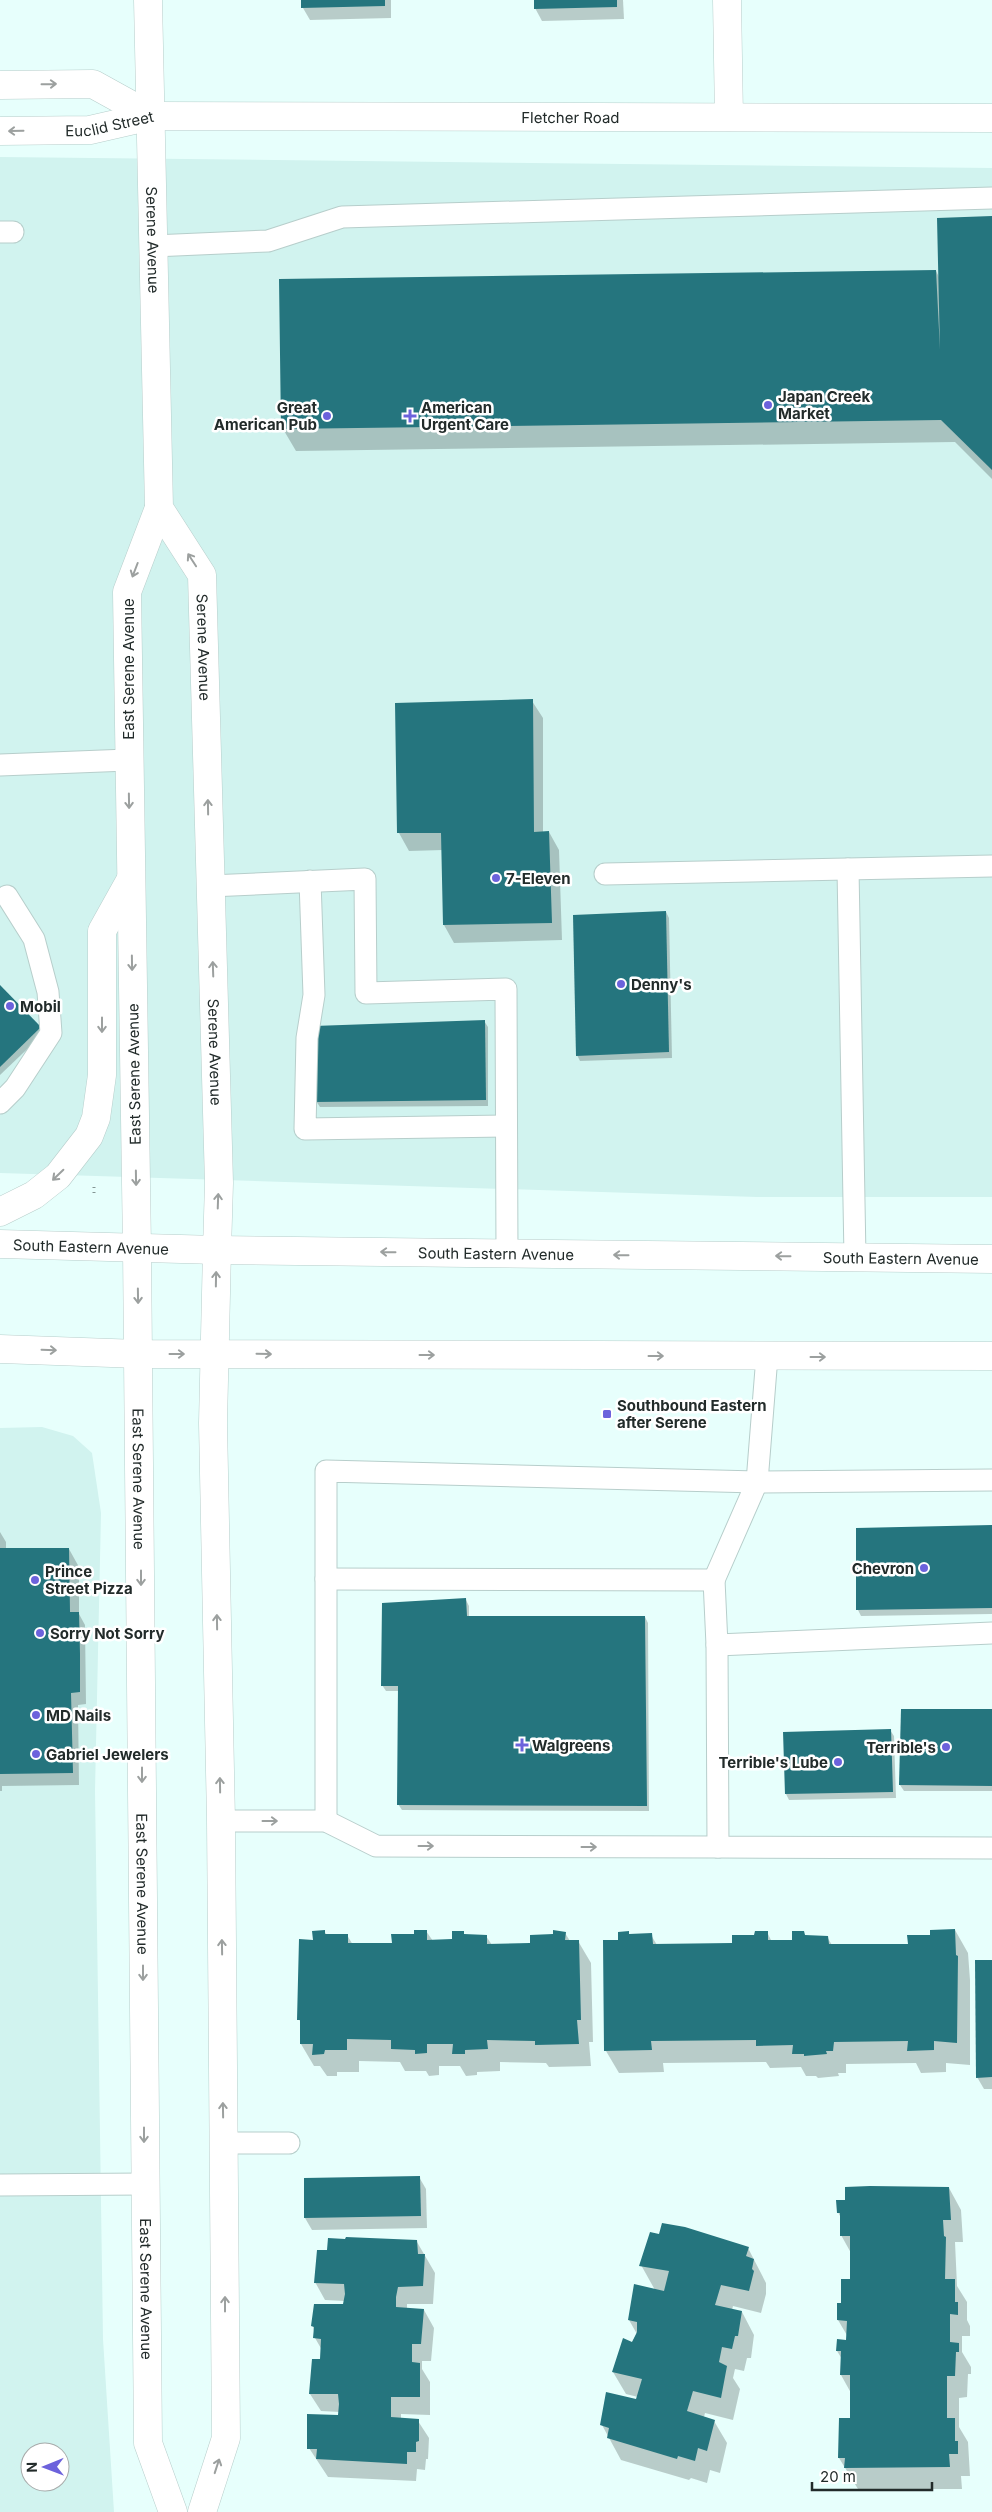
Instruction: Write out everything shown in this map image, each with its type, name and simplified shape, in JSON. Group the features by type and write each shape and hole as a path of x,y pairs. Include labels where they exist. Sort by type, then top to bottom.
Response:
{"main road":[{"name":"Serene Avenue","path":"148,0 159,508 202,575 219,1183 215,1354"},
{"path":"727,0 729,117"},
{"name":"Euclid Street","path":"0,85 93,84 150,116"},
{"name":"Euclid Street","path":"0,131 90,130 150,116"},
{"name":"Fletcher Road","path":"150,116 992,118"},
{"name":"East Serene Avenue","path":"159,508 127,592 128,760 139,1354 148,2443 173,2512"},
{"path":"0,1212 34,1194 58,1176 89,1136 96,1118 102,1075 102,931 131,879"},
{"name":"South Eastern Avenue","path":"0,1244 217,1250 992,1259"},
{"path":"0,1349 139,1354 992,1356"},
{"path":"202,2512 226,2438 221,1821 212,1423 215,1354"}],"lane":[{"path":"153,246 268,241 342,217 992,198"},
{"path":"0,765 128,760"},
{"path":"604,874 992,866"},
{"path":"848,869 856,1257"},
{"path":"210,886 365,879 366,993 506,990 505,1126 507,1254"},
{"path":"310,881 314,995 307,1038 305,1129 505,1126"},
{"path":"0,1103 15,1088 51,1033 48,992 34,939 7,896"},
{"path":"718,1847 717,1645 714,1580 756,1482 767,1356"},
{"path":"326,1821 326,1471 756,1482 992,1480"},
{"path":"326,1579 714,1580"},
{"path":"717,1645 992,1632"},
{"path":"221,1821 326,1821 376,1846 992,1848"},
{"path":"224,2144 290,2143"},
{"path":"0,2185 145,2184"}],"shaded area":[{"path":"0,157 992,168 992,1197 757,1197 0,1173"},
{"path":"42,1427 73,1436 92,1453 101,1513 95,1791 103,2339 114,2512 0,2512 0,1428"}],"building":[{"path":"301,0 385,0 385,6 301,8"},
{"path":"534,0 617,0 617,7 534,9"},
{"path":"992,216 992,470 941,420 281,429 279,279 936,270 940,350 937,218"},
{"path":"533,699 534,832 549,831 552,923 443,925 441,833 397,833 395,703"},
{"name":"Denny's","path":"666,911 669,1052 576,1056 573,915"},
{"name":"Mobil","path":"0,985 41,1027 0,1067"},
{"path":"485,1020 486,1100 315,1102 314,1026"},
{"name":"Chevron","path":"992,1525 992,1608 856,1610 856,1528"},
{"path":"0,1548 69,1548 70,1612 79,1612 80,1654 80,1692 71,1693 73,1773 0,1774"},
{"name":"Walgreens","path":"466,1598 467,1616 645,1616 647,1806 397,1805 398,1686 381,1686 382,1603"},
{"name":"Terrible's","path":"901,1709 992,1709 992,1786 899,1785"},
{"name":"Terrible's Lube","path":"891,1729 893,1792 785,1794 783,1732"},
{"path":"955,1929 956,1955 958,1956 957,2043 934,2041 934,2050 907,2051 908,2041 834,2042 833,2051 826,2051 827,2054 804,2056 804,2054 792,2054 793,2045 756,2046 756,2040 651,2041 652,2050 604,2051 603,1940 618,1940 618,1932 629,1931 629,1934 652,1933 653,1944 732,1943 732,1935 754,1935 755,1931 768,1931 768,1940 792,1940 792,1931 804,1931 805,1935 828,1936 829,1944 908,1944 907,1935 930,1935 930,1930"},
{"path":"325,1930 325,1934 348,1934 348,1943 392,1943 391,1934 414,1934 414,1930 427,1930 427,1940 452,1939 452,1931 464,1931 464,1934 487,1935 487,1944 530,1943 530,1935 553,1934 553,1930 566,1932 565,1940 579,1940 581,2020 577,2020 579,2044 535,2045 535,2041 487,2040 488,2049 465,2050 465,2054 452,2054 453,2044 427,2044 427,2053 415,2054 415,2050 391,2049 391,2040 347,2039 347,2050 325,2050 324,2054 312,2055 313,2044 300,2044 300,2020 297,2020 299,1939 313,1940 312,1931"},
{"path":"975,1960 992,1960 992,2077 976,2078"},
{"path":"420,2176 421,2216 304,2218 304,2178"},
{"path":"845,2187 949,2187 951,2220 943,2220 944,2236 946,2237 945,2279 955,2279 955,2302 958,2302 958,2315 950,2314 950,2342 959,2343 959,2352 956,2352 955,2376 947,2376 947,2418 955,2418 955,2441 958,2441 958,2454 949,2454 950,2467 844,2468 845,2458 838,2458 839,2418 850,2418 850,2375 840,2375 841,2351 836,2351 837,2339 846,2340 847,2321 837,2320 837,2303 841,2303 841,2279 850,2279 850,2236 840,2236 840,2213 837,2213 836,2200 845,2200"},
{"path":"662,2223 685,2227 749,2247 746,2256 754,2259 752,2269 754,2271 749,2291 721,2285 715,2305 742,2311 738,2336 735,2336 732,2349 722,2347 719,2362 727,2366 721,2398 693,2391 687,2411 715,2420 707,2451 698,2448 695,2461 678,2456 677,2459 607,2438 609,2428 600,2425 606,2392 636,2399 642,2379 612,2372 623,2338 632,2342 637,2332 637,2322 628,2320 634,2284 664,2291 669,2271 639,2266 650,2232 659,2234"},
{"path":"346,2237 417,2240 418,2254 425,2254 423,2286 398,2287 396,2297 396,2307 424,2309 421,2344 412,2344 412,2362 420,2363 420,2397 391,2397 391,2417 419,2419 419,2441 416,2442 416,2452 407,2452 407,2464 316,2459 317,2449 307,2449 307,2414 338,2415 339,2404 338,2394 309,2394 312,2359 320,2359 321,2339 313,2338 314,2327 311,2326 314,2304 343,2304 345,2294 344,2284 314,2283 317,2250 327,2250 328,2238 345,2239"}],"place":[{"name":"Japan Creek Market","path":"768,405"},
{"name":"Great American Pub","path":"327,416"},
{"name":"American Urgent Care","path":"410,416"},
{"name":"7-Eleven","path":"496,878"},
{"name":"Denny's","path":"621,984"},
{"name":"Mobil","path":"10,1006"},
{"name":"Southbound Eastern after Serene","path":"607,1414"},
{"name":"Chevron","path":"924,1568"},
{"name":"Prince Street Pizza","path":"35,1580"},
{"name":"Sorry Not Sorry","path":"40,1633"},
{"name":"MD Nails","path":"36,1715"},
{"name":"Walgreens","path":"522,1745"},
{"name":"Terrible's","path":"946,1747"},
{"name":"Gabriel Jewelers","path":"36,1754"},
{"name":"Terrible's Lube","path":"838,1762"}]}
